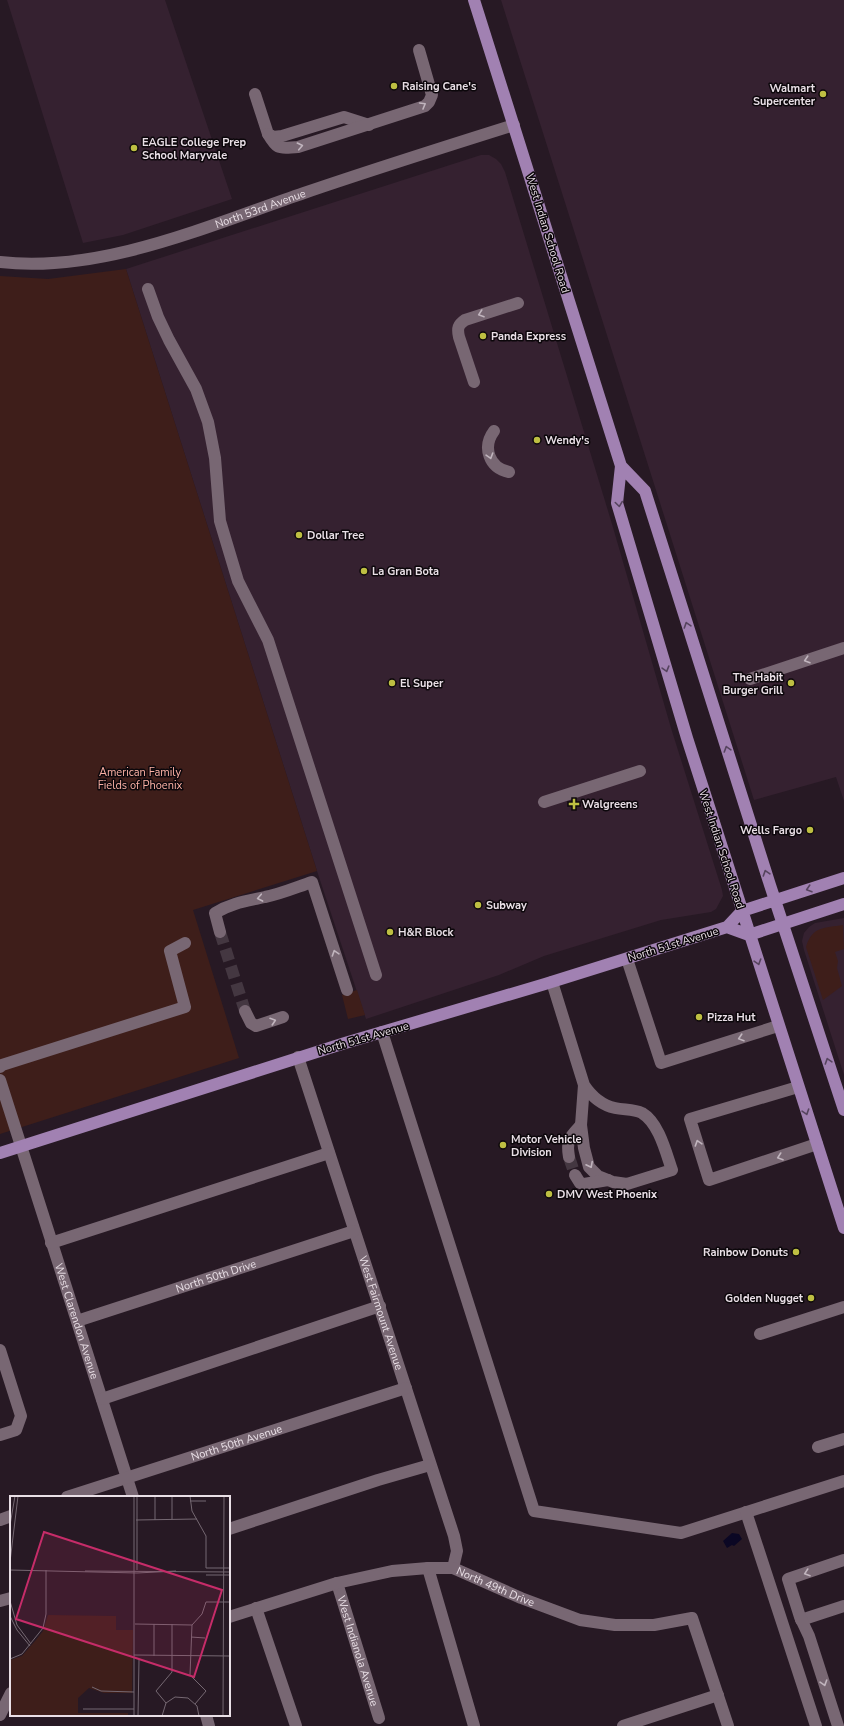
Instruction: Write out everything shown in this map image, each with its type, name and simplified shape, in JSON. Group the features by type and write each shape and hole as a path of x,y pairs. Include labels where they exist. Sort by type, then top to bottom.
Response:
{"main road":[{"name":"West Indian School Road","path":"474,0 621,466 617,503 687,738 778,1026 844,1228"},
{"name":"West Indian School Road","path":"621,466 645,491 775,901 844,1110"},
{"name":"North 51st Avenue","path":"0,1153 298,1057 552,982 728,927 742,912 844,878"},
{"path":"749,935 844,904"},
{"name":"North 51st Avenue","path":"728,927 749,935"}],"street":[{"path":"255,94 268,134 272,137 282,136 344,117 369,125 425,106 429,102 432,95 420,50"},
{"name":"North 53rd Avenue","path":"0,262 32,264 74,262 135,250 354,176 514,125"},
{"path":"148,288 166,334 196,389 208,422 215,458 220,521 238,581 268,640 376,975"},
{"path":"474,382 457,330 459,325 465,320 518,303"},
{"path":"494,431 488,443 490,457 492,462 502,470 509,472"},
{"path":"750,679 844,648"},
{"path":"544,802 640,771"},
{"path":"220,932 215,913 233,903 266,897 312,882 347,990"},
{"path":"0,1067 185,1007 170,951 185,943"},
{"path":"627,958 657,1054 662,1064 778,1026"},
{"path":"552,982 584,1085 591,1097 602,1104 615,1108 631,1109 644,1114 656,1128 672,1170 627,1184 598,1176 589,1167 584,1148 581,1125 584,1085"},
{"path":"245,1011 251,1023 256,1026 283,1017"},
{"path":"382,1032 534,1511 681,1533 844,1481"},
{"name":"West Fairmount Avenue","path":"298,1057 454,1536 457,1551 453,1568"},
{"name":"West Clarendon Avenue","path":"0,1080 133,1496"},
{"path":"798,1087 690,1119 709,1180 816,1144"},
{"path":"569,1157 567,1144 581,1125"},
{"path":"51,1243 329,1153"},
{"path":"575,1175 580,1183 584,1184 608,1180"},
{"name":"North 50th Drive","path":"77,1321 354,1231"},
{"path":"102,1399 380,1306"},
{"path":"760,1334 844,1307"},
{"path":"0,1350 21,1416 16,1430 0,1435"},
{"name":"North 50th Avenue","path":"70,1496 406,1388"},
{"path":"818,1447 844,1439"},
{"path":"230,1529 378,1480 430,1465"},
{"path":"746,1512 816,1726"},
{"path":"0,1520 10,1516"},
{"path":"838,1726 809,1636 801,1620 788,1579 844,1560"},
{"path":"428,1568 474,1726"},
{"name":"North 49th Drive","path":"230,1617 337,1583 392,1571 428,1568 453,1568 521,1598 580,1620 615,1625 654,1625 692,1618 718,1695"},
{"name":"West Indianola Avenue","path":"337,1583 379,1718"},
{"path":"0,1601 10,1598"},
{"path":"801,1620 844,1606"},
{"path":"256,1608 296,1726"},
{"path":"0,1715 10,1695"},
{"path":"623,1726 718,1695 728,1726"},
{"path":"206,1716 209,1726"}],"shaded area":[{"name":"EAGLE College Prep School Maryvale","path":"7,0 165,0 232,199 123,235 83,243"},
{"path":"501,0 844,0 844,801 836,777 754,800"},
{"path":"481,155 489,155 496,159 501,164 505,172 612,524 671,728 723,896 716,909 711,912 661,920 544,956 499,975 366,1019 317,871 126,269"},
{"path":"844,918 844,1075 802,941 804,933 815,923"},
{"path":"732,1533 739,1534 742,1539 734,1546 732,1545 727,1548 723,1541"}],"green space":[{"name":"American Family Fields of Phoenix","path":"126,269 317,871 193,910 239,1058 0,1134 0,276 48,279"},
{"path":"843,925 844,949 835,952 838,961 837,968 842,986 823,1000 806,947 812,935 820,929"},
{"path":"357,990 365,1015 348,1019 342,995"}],"tunnel":[{"path":"220,932 245,1011"},
{"path":"569,1157 575,1175"}],"place":[{"name":"Raising Cane's","path":"394,86"},
{"name":"Walmart Supercenter","path":"823,94"},
{"name":"EAGLE College Prep School Maryvale","path":"134,148"},
{"name":"Panda Express","path":"483,336"},
{"name":"Wendy's","path":"537,440"},
{"name":"Dollar Tree","path":"299,535"},
{"name":"La Gran Bota","path":"364,571"},
{"name":"El Super","path":"392,683"},
{"name":"The Habit Burger Grill","path":"791,683"},
{"name":"Walgreens","path":"574,804"},
{"name":"Wells Fargo","path":"810,830"},
{"name":"Subway","path":"478,905"},
{"name":"H&R Block","path":"390,932"},
{"name":"Pizza Hut","path":"699,1017"},
{"name":"Motor Vehicle Division","path":"503,1145"},
{"name":"DMV West Phoenix","path":"549,1194"},
{"name":"Rainbow Donuts","path":"796,1252"},
{"name":"Golden Nugget","path":"811,1298"}]}
